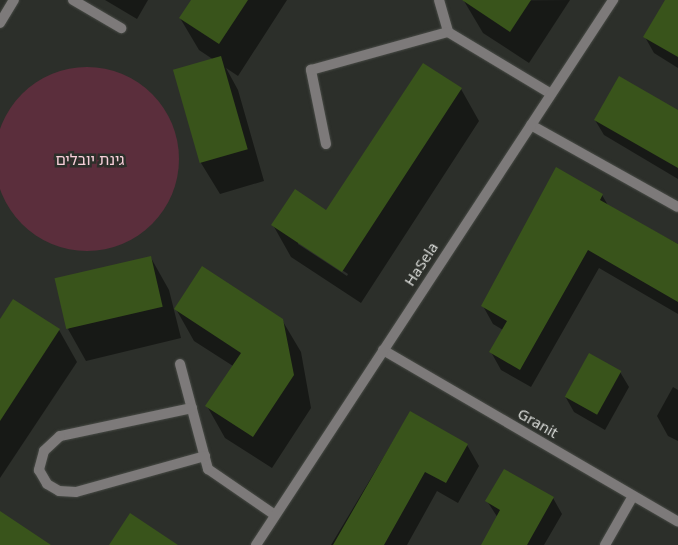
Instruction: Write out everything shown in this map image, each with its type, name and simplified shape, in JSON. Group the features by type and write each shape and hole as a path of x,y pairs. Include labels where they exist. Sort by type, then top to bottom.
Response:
{"street":[{"path":"0,23 14,0"},
{"path":"74,0 121,28"},
{"path":"439,0 448,32 551,94"},
{"name":"HaSela","path":"256,545 613,0"},
{"path":"326,144 311,70 448,32"},
{"path":"531,124 678,207"},
{"name":"Granit","path":"383,350 678,522"},
{"path":"180,364 208,469 275,515"},
{"path":"192,408 60,436 44,451 39,470 47,484 59,491 76,492 205,456"},
{"path":"606,545 633,496"}],"green space":[{"name":"גינת יובלים","path":"96,67 105,68 131,78 146,88 158,100 168,115 175,132 178,141 178,177 168,203 158,218 146,230 131,240 105,250 78,251 69,250 43,240 28,230 16,218 6,203 -4,177 -5,150 -4,141 6,115 16,100 28,88 43,78 69,68"}],"building":[{"path":"191,0 248,0 219,44 179,18"},
{"path":"462,0 531,0 510,32"},
{"path":"665,0 678,0 678,57 643,37"},
{"path":"221,56 248,149 200,163 173,70"},
{"path":"423,63 462,88 342,272 271,225 295,189 326,210"},
{"path":"619,76 678,110 678,168 594,120"},
{"path":"556,167 603,194 600,200 678,244 678,302 588,250 520,370 489,352 507,321 481,306"},
{"path":"151,256 163,307 66,329 55,278"},
{"path":"202,266 283,319 294,375 253,437 205,406 241,353 174,309"},
{"path":"13,299 60,329 0,421 0,319"},
{"path":"589,353 621,371 597,415 565,397"},
{"path":"410,411 468,444 446,483 425,472 384,545 333,545"},
{"path":"504,469 554,497 527,545 481,545 500,510 485,501"},
{"path":"0,511 51,545 0,545"},
{"path":"130,513 178,545 109,545"}]}
